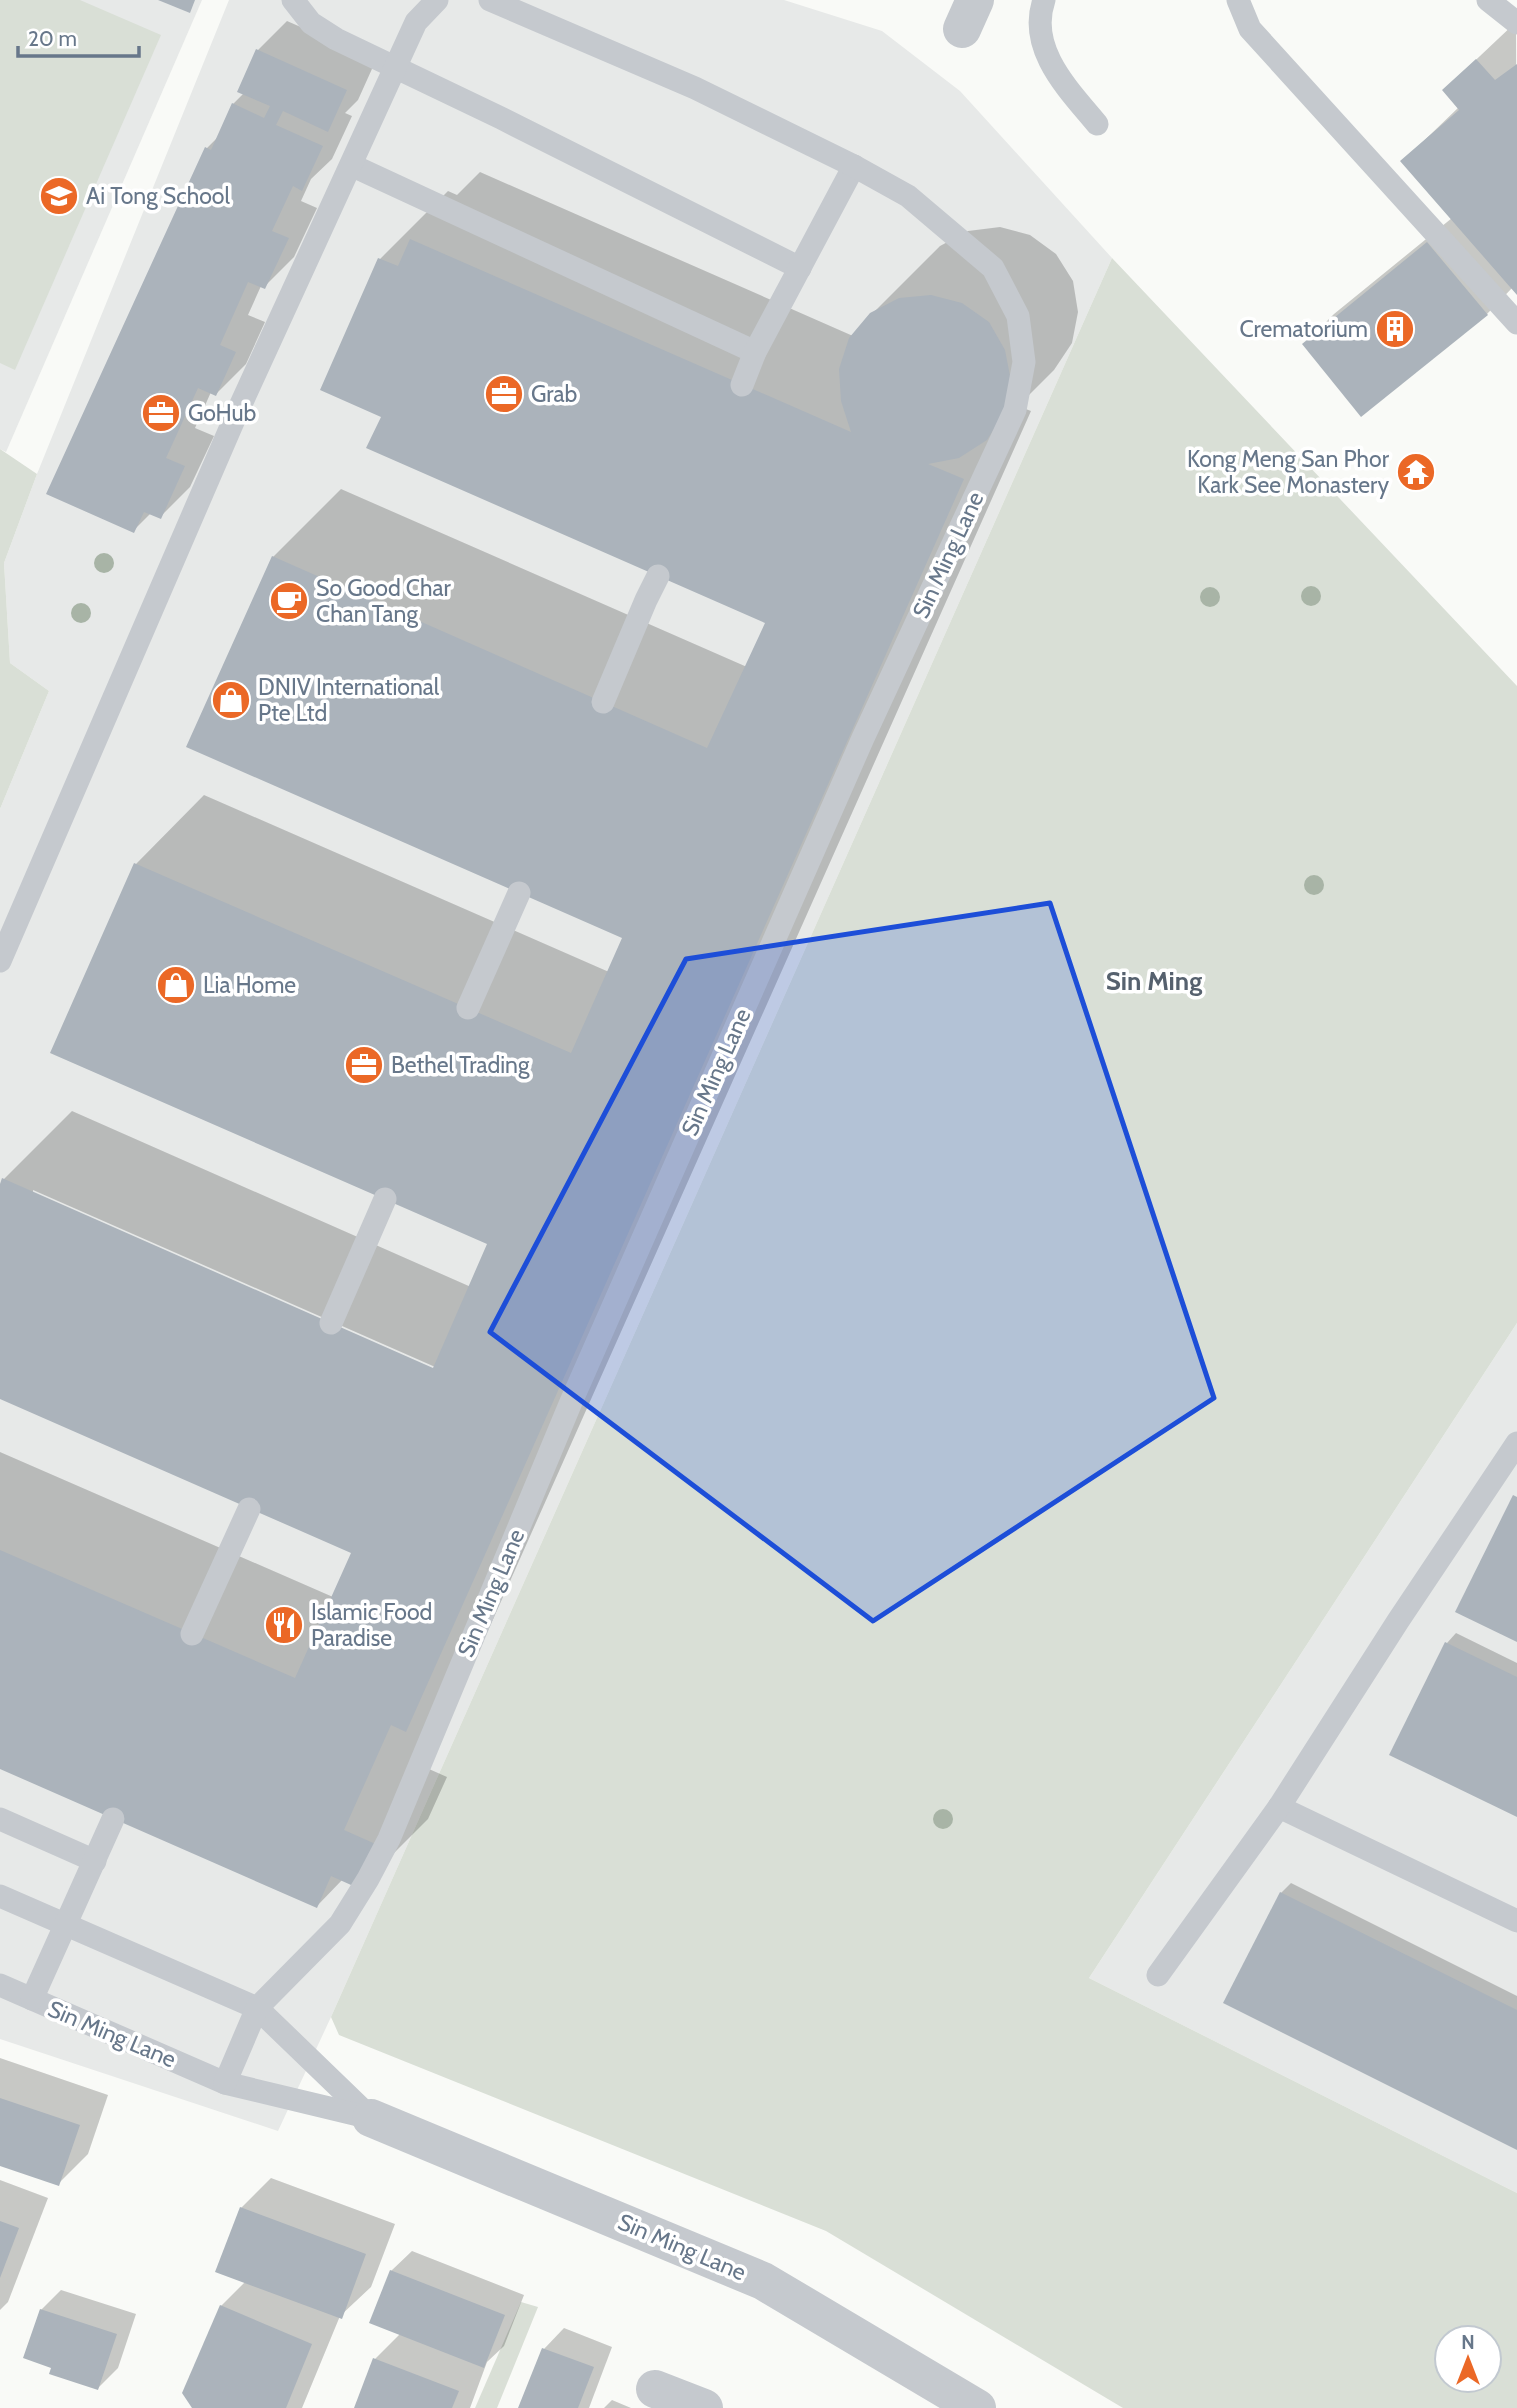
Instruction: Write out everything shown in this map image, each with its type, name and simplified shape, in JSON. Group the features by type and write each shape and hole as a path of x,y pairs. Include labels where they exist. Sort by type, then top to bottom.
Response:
{"street":[{"name":"Sin Ming Lane","path":"371,2118 763,2281 977,2408"},
{"path":"655,2389 704,2408"}],"lane":[{"path":"293,0 311,23 336,39 501,118 800,268"},
{"path":"0,961 236,415 416,22 437,0"},
{"name":"Sin Ming Lane","path":"225,2083 257,2008 340,1924 389,1839 570,1402 863,738 1015,410 1024,362 1018,316 993,268 908,196 854,166 695,88 490,0"},
{"path":"1044,0 1042,43 1058,77 1097,124"},
{"path":"1238,0 1250,29 1517,323"},
{"path":"1488,0 1517,23"},
{"path":"351,165 755,352"},
{"path":"742,385 755,352 854,166"},
{"path":"603,702 658,576"},
{"path":"468,1008 519,893"},
{"path":"331,1323 385,1199"},
{"path":"1158,1975 1279,1807 1398,1621 1517,1443"},
{"path":"192,1634 249,1509"},
{"path":"1279,1807 1517,1921"},
{"path":"0,1819 95,1861"},
{"path":"32,1999 113,1819"},
{"name":"Sin Ming Lane","path":"0,1896 257,2008 371,2118"},
{"name":"Sin Ming Lane","path":"0,1985 225,2083 371,2118"}],"highlighted area":[{"path":"1050,903 1214,1398 873,1621 490,1332 686,959"}],"shaded area":[{"name":"Ai Tong School","path":"0,0 202,0 6,452 0,449"},
{"name":"Ai Tong School","path":"0,0 80,0 161,35 15,370 0,363"},
{"path":"229,0 784,0 882,31 960,91 1112,258 278,2131 0,2039 0,809 49,691 10,663 4,563 37,474"},
{"path":"1112,258 1517,686 1517,1323 1089,1978 1517,2193 1517,2408 1123,2408 826,2231 339,2035 331,2017"},
{"path":"0,449 37,474 4,563 10,663 49,691 0,809"},
{"path":"1517,1323 1517,2193 1089,1978"},
{"path":"521,2302 538,2307 497,2408 475,2408"}],"building":[{"path":"158,0 195,0 190,13"},
{"path":"256,49 347,90 328,132 283,111 276,125 323,146 302,191 293,186 272,231 289,238 265,289 248,282 220,345 236,352 216,396 198,388 166,458 185,466 161,519 144,512 134,533 46,494 205,147 211,150 232,103 264,118 270,106 237,92"},
{"path":"1476,59 1495,80 1517,64 1517,295 1400,161 1459,110 1442,90"},
{"path":"410,239 851,432 841,401 839,369 849,338 870,313 899,298 931,295 962,303 989,322 1005,350 1011,381 1004,413 987,440 959,458 928,464 964,479 406,1732 391,1725 344,1830 380,1846 360,1889 331,1876 317,1908 0,1769 0,1550 295,1678 351,1553 0,1399 2,1178 433,1368 487,1244 50,1053 134,863 571,1053 622,938 186,747 272,556 707,748 765,623 366,448 381,417 320,390 378,258 398,266"},
{"name":"Crematorium","path":"1427,242 1488,315 1361,417 1302,344"},
{"path":"1513,1495 1517,1497 1517,1642 1455,1612"},
{"path":"1445,1642 1517,1677 1517,1817 1389,1755"},
{"path":"1280,1892 1517,2010 1517,2150 1223,2003"},
{"path":"0,2098 80,2125 59,2186 0,2166"},
{"path":"240,2207 366,2254 342,2319 215,2272"},
{"path":"0,2221 19,2228 0,2278"},
{"path":"390,2270 505,2315 484,2368 369,2323"},
{"path":"220,2305 312,2344 286,2408 192,2408 182,2393"},
{"path":"40,2309 117,2334 98,2390 49,2374 51,2368 23,2358"},
{"path":"542,2348 594,2367 578,2408 518,2408"},
{"path":"373,2358 459,2391 452,2408 354,2408"}],"place":[{"name":"Ai Tong School","path":"59,196"},
{"name":"Crematorium","path":"1395,329"},
{"name":"Grab","path":"504,394"},
{"name":"GoHub","path":"161,413"},
{"name":"Kong Meng San Phor Kark See Monastery","path":"1416,472"},
{"name":"So Good Char Chan Tang","path":"289,601"},
{"name":"DNIV International Pte Ltd","path":"231,700"},
{"name":"Lia Home","path":"176,985"},
{"name":"Bethel Trading","path":"364,1065"},
{"name":"Islamic Food Paradise","path":"284,1625"}],"district":[{"name":"Sin Ming","path":"1154,981"}]}
